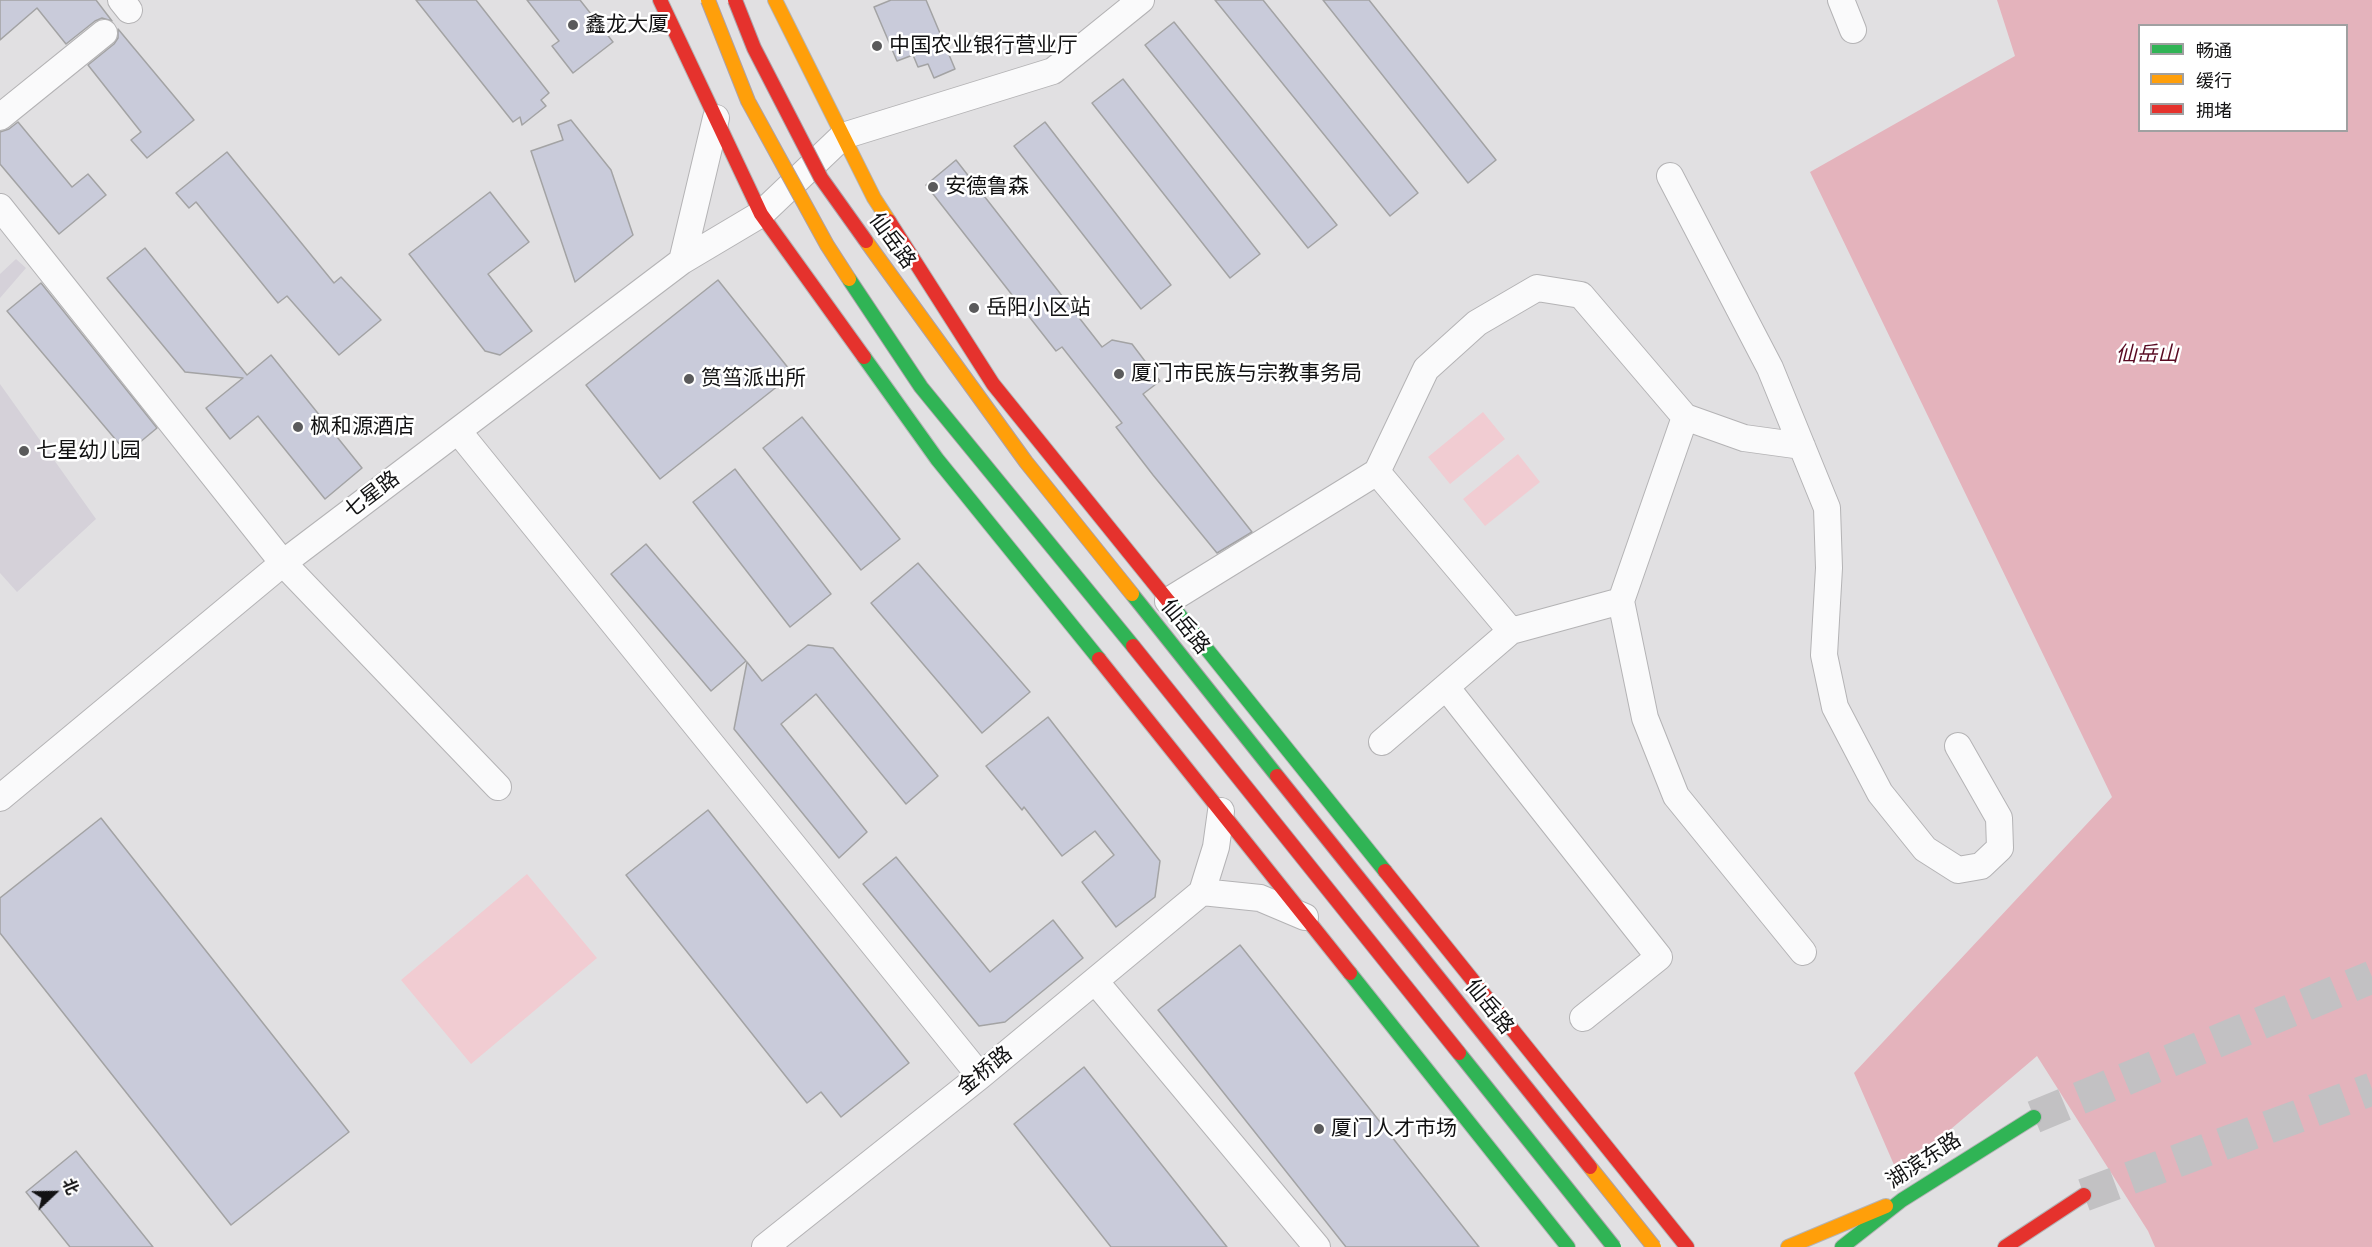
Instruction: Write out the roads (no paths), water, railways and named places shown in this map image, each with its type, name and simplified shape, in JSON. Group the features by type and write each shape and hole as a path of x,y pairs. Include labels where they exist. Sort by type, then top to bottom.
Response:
{"main road":[{"path":"660,0 760,214 937,459 1568,1247"},
{"path":"708,0 748,101 821,235 921,387 1048,539 1614,1247"},
{"name":"仙岳路","path":"735,0 754,48 821,178 1026,462 1654,1247"},
{"path":"775,0 834,145 874,198 993,384 1670,1226 1692,1243"},
{"path":"874,229 920,315"},
{"name":"湖滨东路","path":"1842,1247 1902,1200 2034,1117"},
{"path":"2005,1247 2084,1195"},
{"path":"1788,1247 1902,1200"}],"street":[{"path":"834,145 1053,71 1141,0"},
{"path":"1841,0 1853,30"},
{"path":"0,117 104,33"},
{"path":"682,261 716,118"},
{"name":"七星路","path":"0,798 283,563 682,261 760,214 834,145"},
{"path":"1670,176 1770,369 1827,508 1829,568 1824,655 1835,707 1880,793 1925,849 1958,870 1982,866 2000,849 1999,818 1958,746"},
{"path":"0,207 283,563 498,787"},
{"path":"1168,601 1377,472 1426,369 1477,323 1537,288 1581,295 1685,417 1744,438 1802,446"},
{"path":"1685,417 1621,601 1645,718 1676,796 1803,951"},
{"path":"458,431 980,1076"},
{"path":"1377,472 1511,631"},
{"path":"1382,741 1511,631 1621,601"},
{"path":"1446,687 1659,957 1583,1018"},
{"path":"1221,811 1216,847 1202,892 1260,898 1305,917"},
{"name":"金桥路","path":"765,1247 980,1076 1202,892"},
{"path":"1095,981 1317,1247"}],"tunnel":[{"path":"2034,1117 2372,977"},
{"path":"2084,1195 2372,1089"}],"place":[{"name":"鑫龙大厦","path":"573,25"},
{"name":"中国农业银行营业厅","path":"877,46"},
{"name":"安德鲁森","path":"933,187"},
{"name":"岳阳小区站","path":"974,308"},
{"name":"厦门市民族与宗教事务局","path":"1119,374"},
{"name":"筼筜派出所","path":"689,379"},
{"name":"枫和源酒店","path":"298,427"},
{"name":"七星幼儿园","path":"24,451"},
{"name":"厦门人才市场","path":"1319,1129"}],"park label":[{"name":"仙岳山","path":"2147,355"}]}
